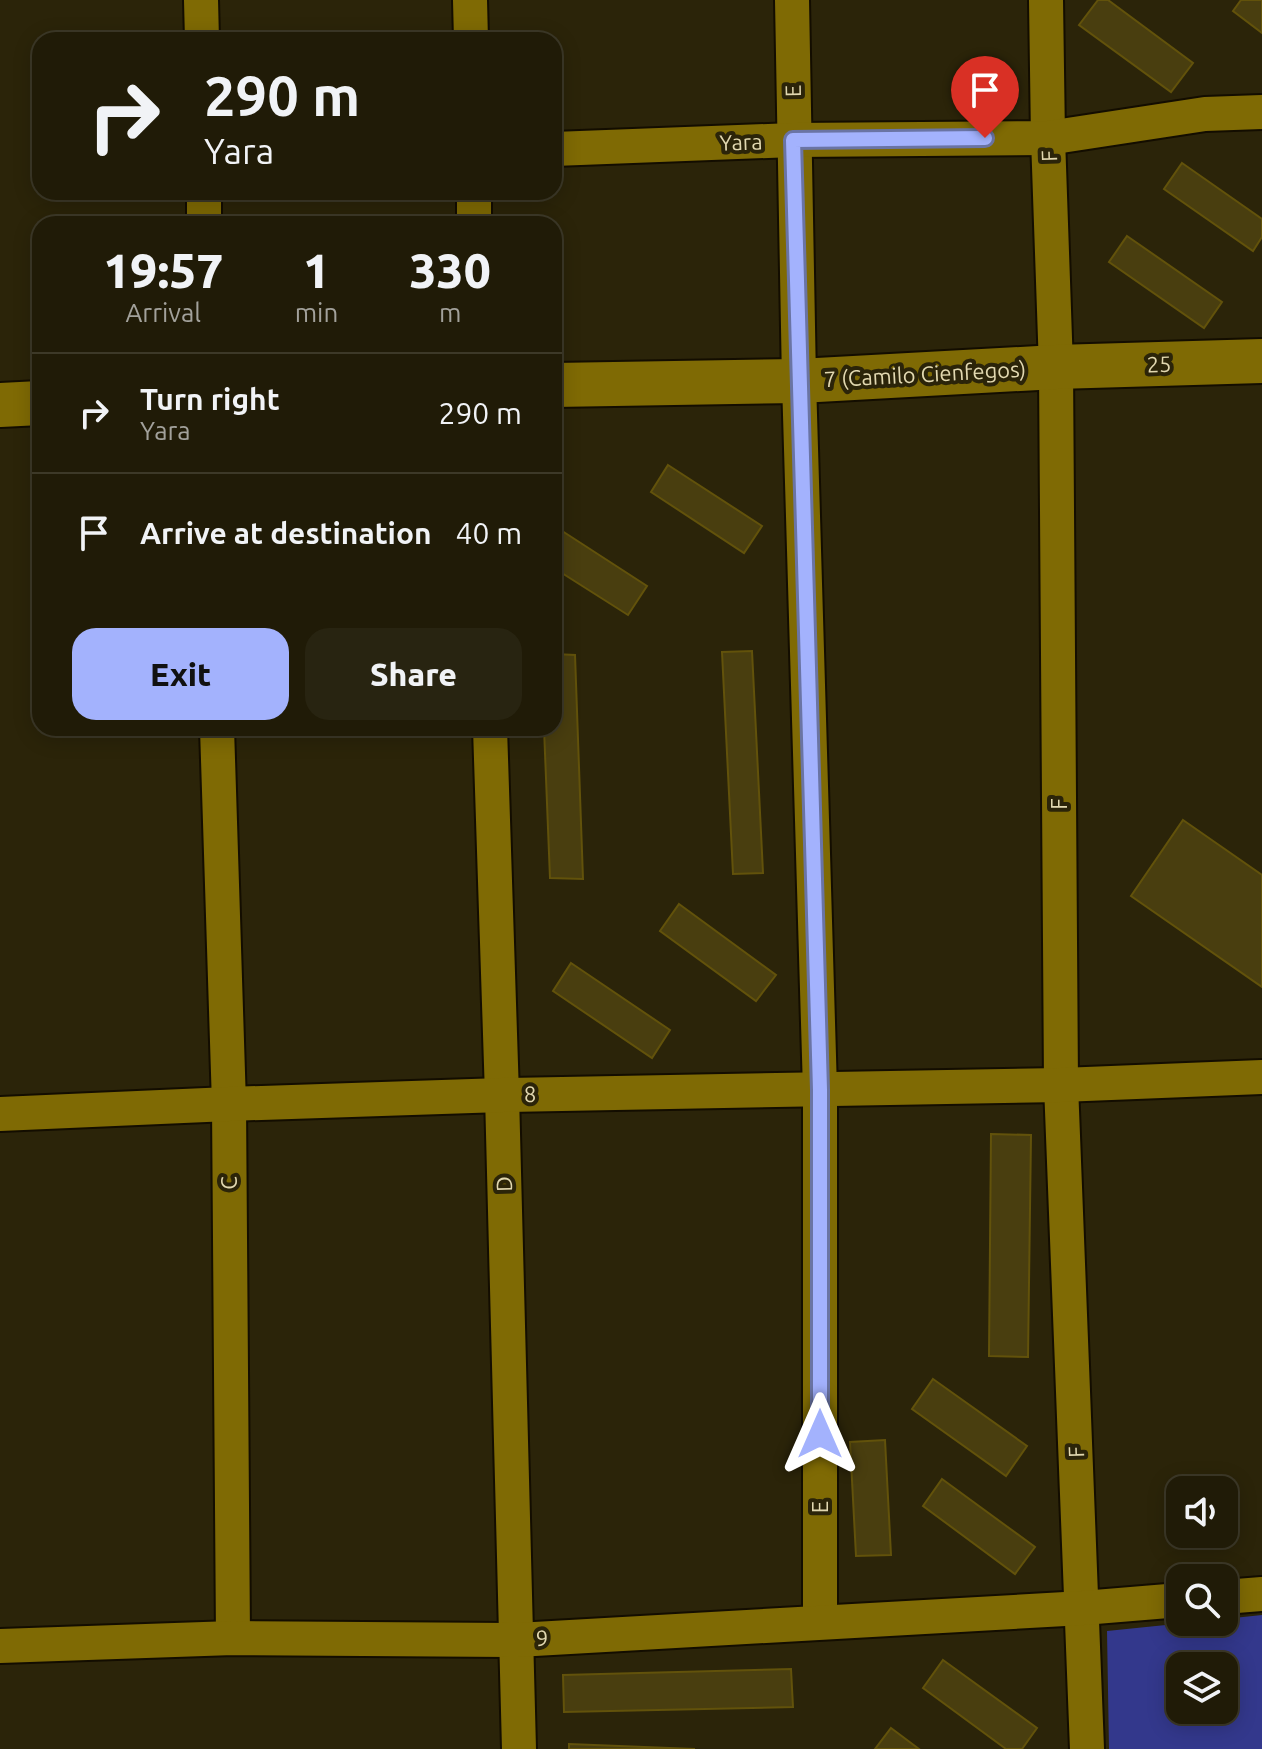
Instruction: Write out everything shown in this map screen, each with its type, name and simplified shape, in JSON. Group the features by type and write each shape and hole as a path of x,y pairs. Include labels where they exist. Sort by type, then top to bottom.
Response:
{"street":[{"path":"201,0 202,32"},
{"path":"470,0 471,32"},
{"name":"E","path":"792,0 799,381 820,1090 820,1622"},
{"name":"F","path":"1046,0 1056,367 1061,1085 1087,1749"},
{"name":"Yara","path":"562,149 793,140 1048,138 1205,114 1262,112"},
{"name":"25","path":"1056,367 1262,361"},
{"name":"7 (Camilo Cienfegos)","path":"562,385 799,381 1056,367"},
{"path":"0,405 32,403"},
{"name":"C","path":"217,736 229,1104 233,1638"},
{"name":"D","path":"490,736 519,1749"},
{"name":"8","path":"0,1114 502,1095 1061,1085 1262,1077"},
{"path":"1238,1596 1262,1594"},
{"name":"9","path":"0,1646 233,1638 517,1640 1166,1601"}],"shaded area":[{"path":"1262,1615 1262,1749 1109,1749 1107,1631 1166,1625 1166,1636 1238,1636 1238,1618"}],"building":[{"path":"1098,0 1108,0 1193,63 1171,92 1079,25"},
{"path":"1241,0 1262,0 1262,33 1233,11"},
{"path":"1182,163 1262,219 1262,237 1253,251 1164,189"},
{"path":"1127,236 1222,302 1204,328 1109,262"},
{"path":"668,465 762,526 744,553 651,492"},
{"path":"562,531 647,586 628,615 562,573"},
{"path":"752,651 763,873 733,874 722,652"},
{"path":"562,654 575,655 583,879 550,878 544,736 562,736"},
{"path":"1183,820 1262,875 1262,987 1131,896"},
{"path":"679,904 776,975 756,1001 660,931"},
{"path":"571,963 670,1030 652,1058 553,991"},
{"path":"991,1134 1031,1135 1028,1357 989,1356"},
{"path":"933,1379 1027,1446 1006,1476 912,1409"},
{"path":"885,1440 891,1555 856,1556 850,1442"},
{"path":"942,1479 1035,1547 1015,1574 923,1506"},
{"path":"943,1660 1037,1728 1022,1749 1006,1749 923,1688"},
{"path":"791,1669 793,1707 564,1712 563,1675"},
{"path":"891,1728 919,1749 875,1749"},
{"path":"569,1744 695,1749 569,1749"}],"route":[{"path":"820,1434 820,1090 793,140 985,138"}]}
